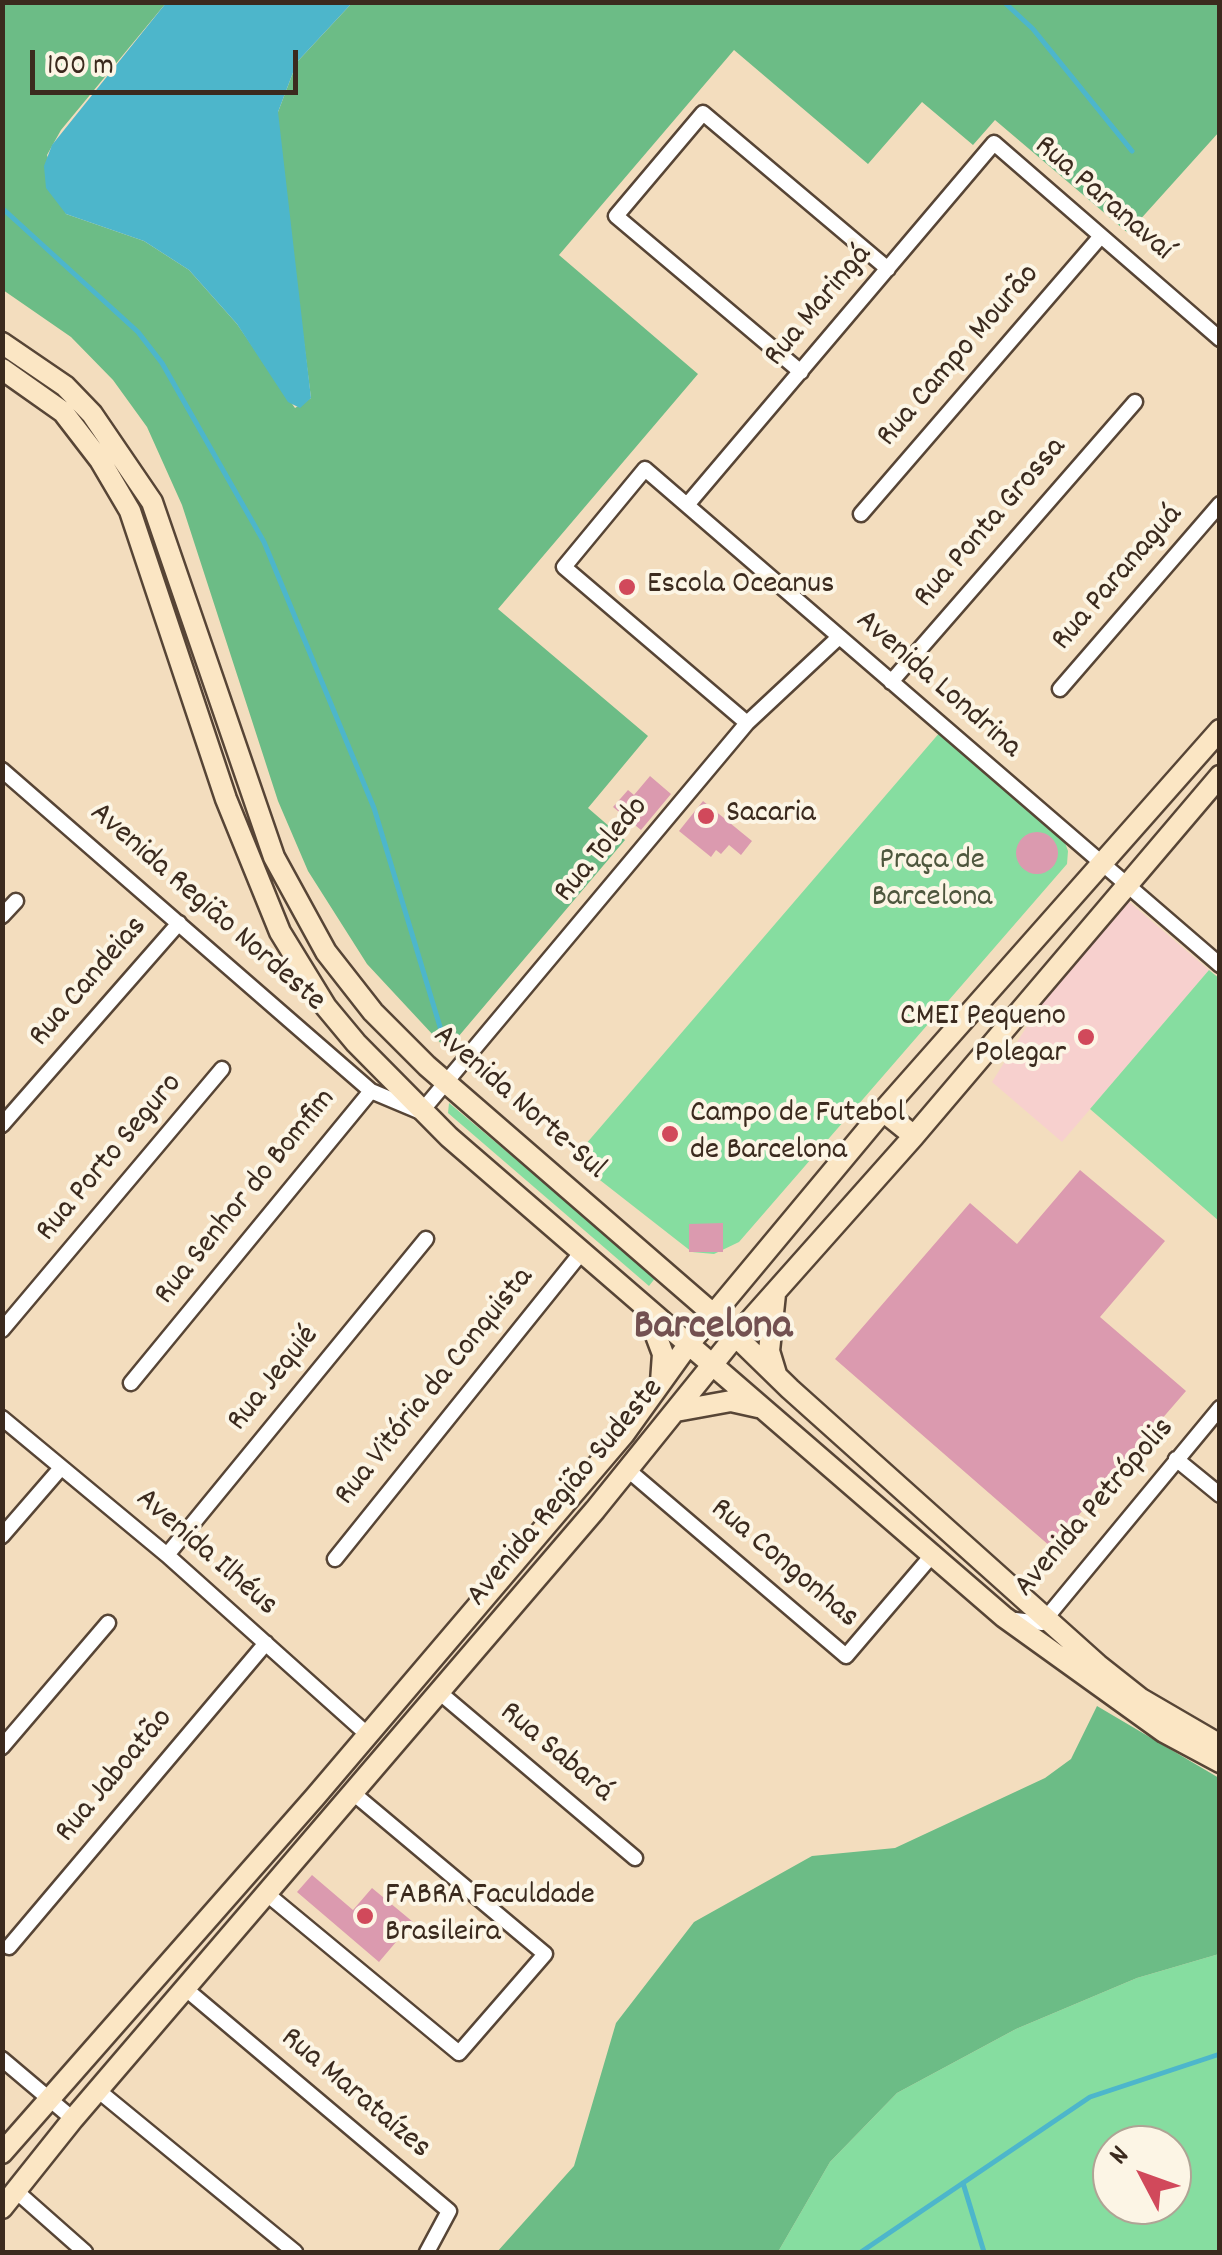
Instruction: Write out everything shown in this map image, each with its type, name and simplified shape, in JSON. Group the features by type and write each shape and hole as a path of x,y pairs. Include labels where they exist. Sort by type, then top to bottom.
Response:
{"main road":[{"name":"Avenida Norte-Sul","path":"2,343 65,386 92,414 135,472 152,502 260,825 289,889 349,982 399,1040 714,1314 777,1376 1046,1619 1142,1698 1220,1744"},
{"name":"Avenida Norte-Sul","path":"2,369 40,393 72,422 130,510 226,799 280,932 326,1008 421,1112 1004,1617 1164,1732 1220,1762"},
{"name":"Avenida Região Sudeste","path":"2,2153 368,1735 884,1110 1220,730"},
{"name":"Avenida Região Sudeste","path":"9,2200 73,2119 628,1470 736,1336 914,1136 1220,776"},
{"path":"884,1110 914,1136"},
{"path":"844,1157 852,1173 872,1182"},
{"path":"674,1280 713,1297 740,1284"},
{"path":"776,1290 768,1351 777,1376"},
{"path":"644,1308 656,1326 663,1354 661,1384"},
{"path":"676,1411 732,1401 762,1408"}],"street":[{"path":"801,372 616,216 703,113 888,269"},
{"name":"Rua Maringá","path":"686,506 994,143"},
{"name":"Rua Paranavaí","path":"994,143 1220,338"},
{"name":"Rua Campo Mourão","path":"860,514 1101,236"},
{"name":"Rua Ponta Grossa","path":"891,682 1135,402"},
{"name":"Avenida Londrina","path":"747,723 564,567 644,469 1220,965"},
{"name":"Rua Paranaguá","path":"1060,690 1220,504"},
{"name":"Rua Toledo","path":"421,1112 747,723 838,638"},
{"name":"Avenida Região Nordeste","path":"2,770 372,1091"},
{"path":"2,916 16,901"},
{"name":"Rua Candeias","path":"2,1125 179,923"},
{"name":"Rua Porto Seguro","path":"2,1330 222,1068"},
{"name":"Rua Senhor do Bomfim","path":"131,1382 372,1091 421,1112"},
{"name":"Rua Jequié","path":"167,1555 426,1239"},
{"name":"Rua Vitória da Conquista","path":"335,1559 581,1253"},
{"name":"Avenida Petrópolis","path":"1004,1617 1026,1624 1046,1619 1220,1408"},
{"name":"Avenida Ilhéus","path":"2,1418 167,1555 368,1735"},
{"path":"1176,1459 1220,1495"},
{"path":"2,1536 60,1468"},
{"name":"Rua Congonhas","path":"628,1470 846,1656 934,1553"},
{"path":"2,1747 108,1624"},
{"name":"Rua Jaboatão","path":"9,1947 266,1642"},
{"name":"Rua Sabará","path":"439,1692 635,1858"},
{"path":"267,1894 459,2053 545,1954 353,1792"},
{"name":"Rua Marataízes","path":"187,1990 449,2211 427,2252"},
{"path":"2,2060 73,2119"},
{"path":"100,2092 295,2252"},
{"path":"9,2200 85,2252"}],"shaded area":[{"name":"CMEI Pequeno Polegar","path":"1127,900 1209,970 1062,1142 992,1082 1049,991"}],"green space":[{"path":"3,3 166,3 61,130 47,155 66,214 144,241 189,270 237,324 295,408 311,398 277,131 278,112 297,62 352,3 1219,3 1219,132 1128,233 995,120 973,145 922,102 868,164 734,50 559,255 698,374 498,609 648,736 588,808 625,840 447,1050 367,964 308,871 278,801 182,505 147,427 113,380 71,337 3,290"},
{"name":"Praça de Barcelona","path":"941,731 1063,837 1067,864 739,1242 714,1254 692,1252 573,1159"},
{"path":"1209,970 1220,979 1219,1221 1090,1109"},
{"path":"449,1103 656,1277 649,1286 448,1113"},
{"path":"1097,1706 1219,1778 1219,1954 1137,1978 1016,2029 897,2093 830,2162 778,2252 497,2252 574,2166 616,2023 694,1922 812,1856 895,1848 1045,1778 1071,1759"},
{"path":"1219,1954 1219,2252 778,2252 830,2162 897,2093 1016,2029 1137,1978"}],"water":[{"path":"166,3 352,3 297,62 278,112 311,398 300,408 288,402 237,324 189,270 144,241 66,214 46,188 44,166 52,145"}],"building":[{"path":"650,776 671,794 641,830 613,807 628,790 634,795"},
{"name":"Sacaria","path":"703,801 752,841 741,855 729,845 721,854 716,850 711,857 679,831"},
{"path":"1037,832 1052,838 1058,853 1052,868 1037,874 1022,868 1016,853 1022,838"},
{"path":"1080,1170 1165,1241 1100,1317 1186,1391 1051,1547 835,1359 970,1203 1017,1244"},
{"path":"723,1223 723,1252 689,1252 689,1224"},
{"name":"FABRA Faculdade Brasileira","path":"312,1875 353,1910 372,1888 413,1922 379,1962 297,1892"}],"waterway":[{"path":"1004,2 1033,29 1132,151"},
{"path":"2,208 138,332 162,363 264,542 374,808 444,1040"},
{"path":"861,2252 1090,2097 1220,2054"},
{"path":"963,2183 984,2252"}],"place":[{"name":"Escola Oceanus","path":"627,587"},
{"name":"Sacaria","path":"706,816"},
{"name":"CMEI Pequeno Polegar","path":"1086,1037"},
{"name":"Campo de Futebol de Barcelona","path":"670,1134"},
{"name":"FABRA Faculdade Brasileira","path":"365,1916"}],"district":[{"name":"Barcelona","path":"713,1330"}]}
